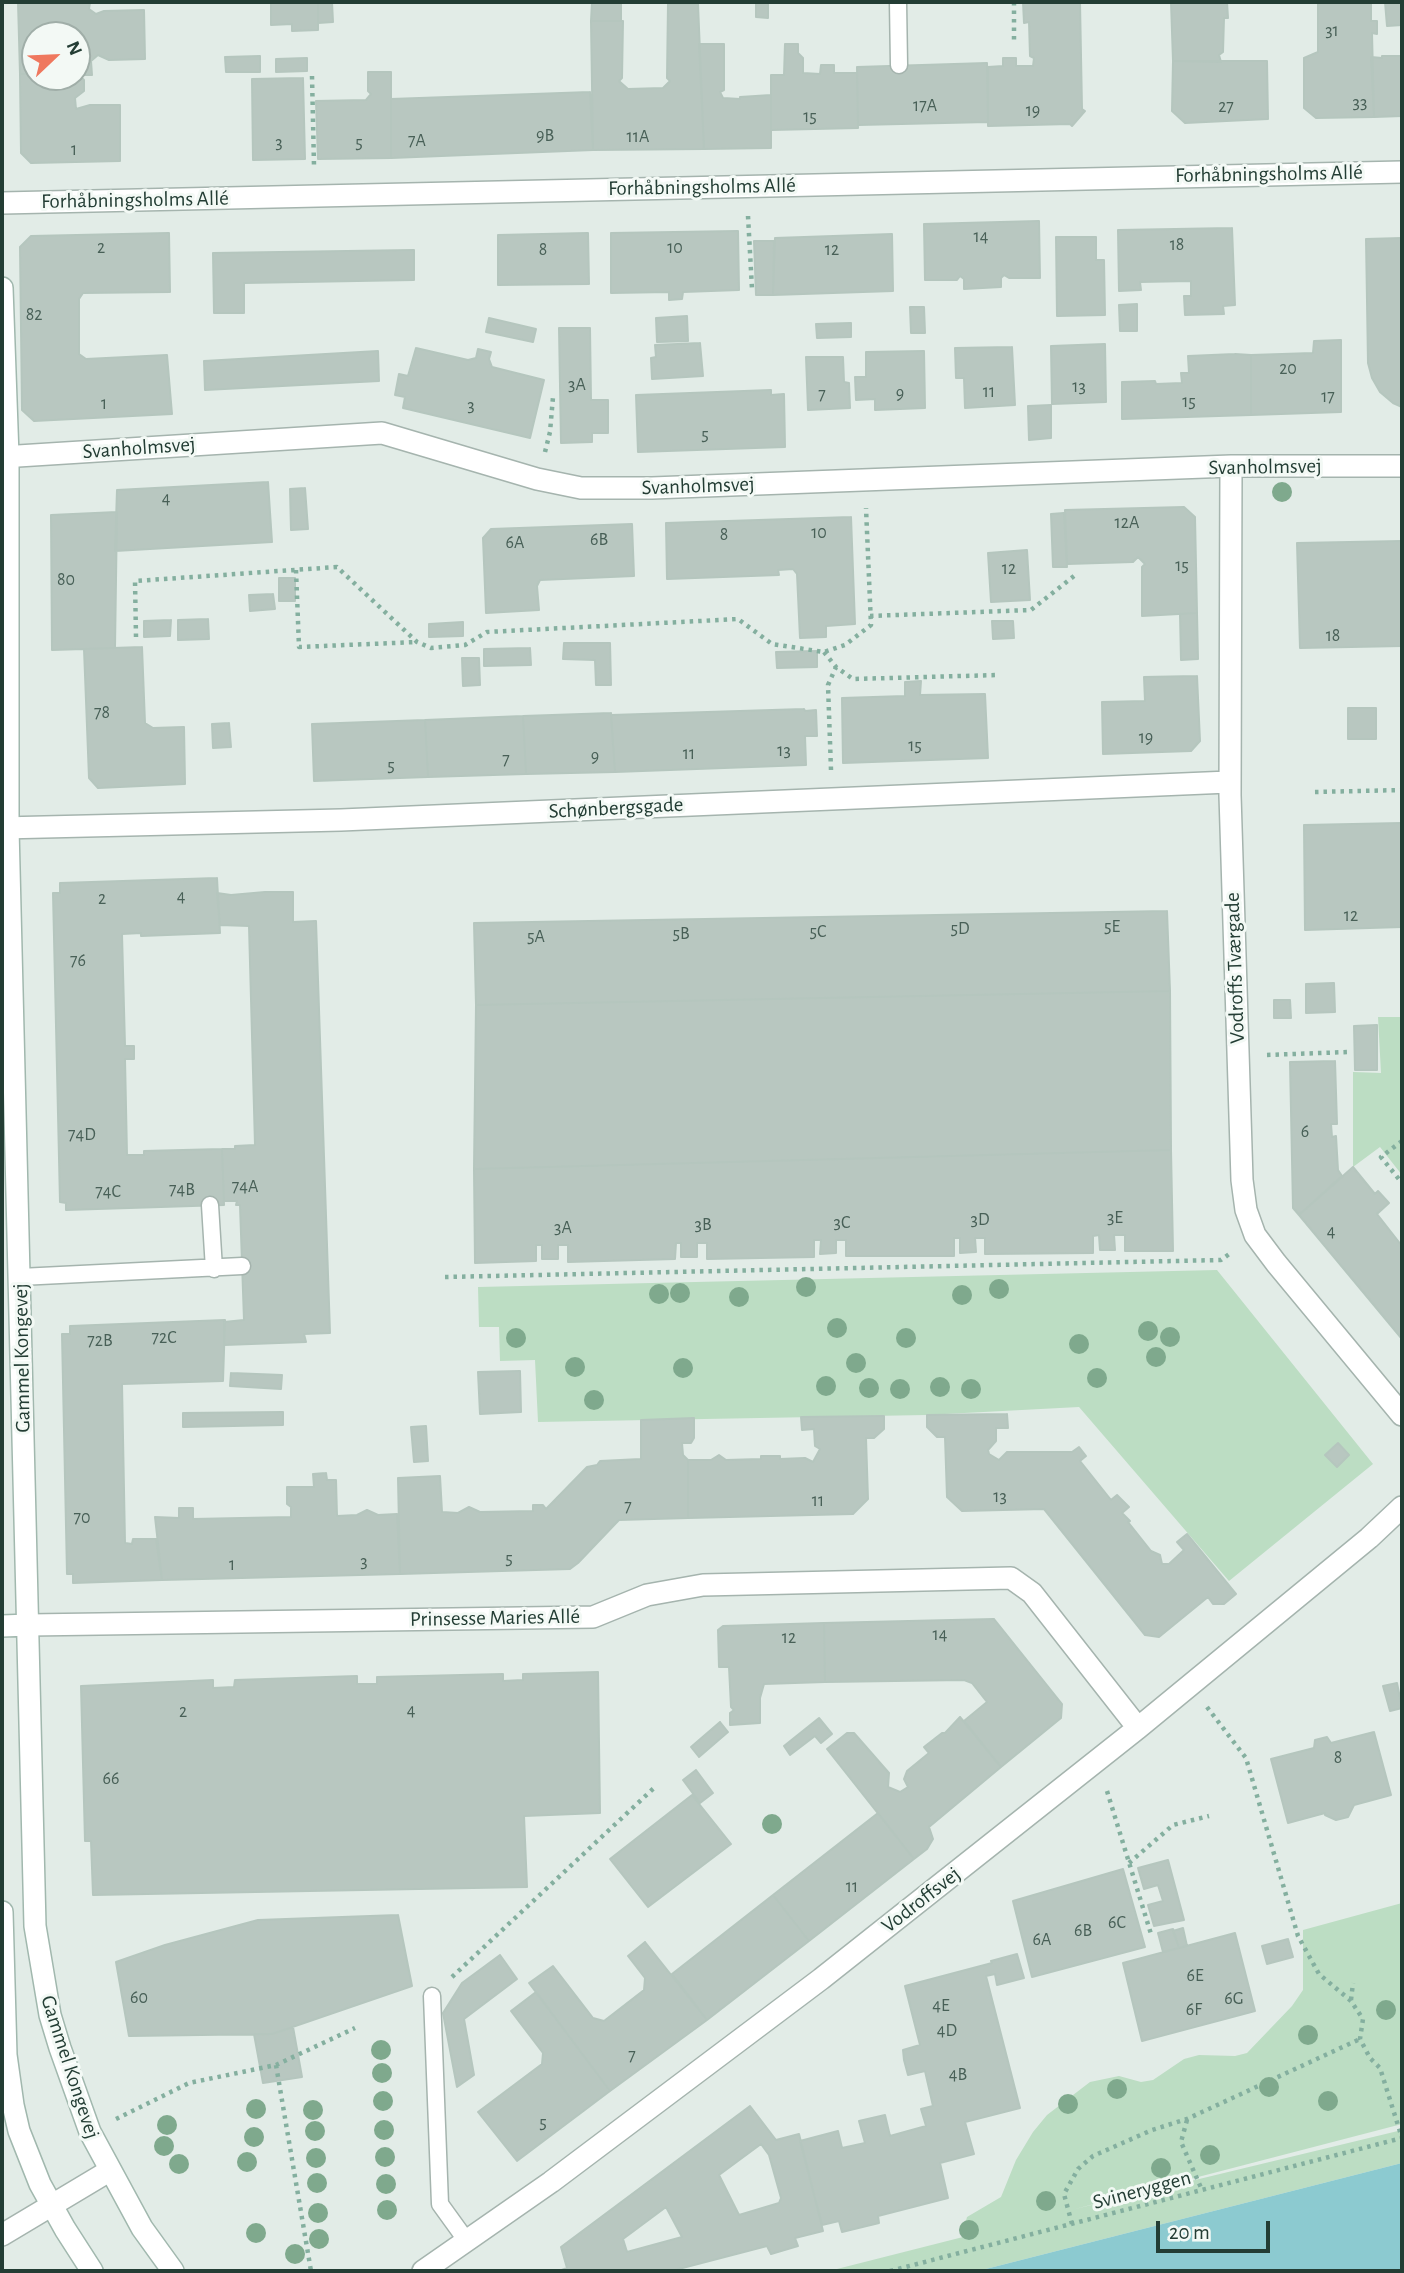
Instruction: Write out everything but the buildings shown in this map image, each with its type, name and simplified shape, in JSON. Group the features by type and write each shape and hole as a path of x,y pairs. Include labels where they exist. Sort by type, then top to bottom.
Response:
{"street":[{"name":"Forhåbningsholms Allé","path":"2,203 1402,172"},
{"name":"Gammel Kongevej","path":"2,288 5,828 20,1278 35,1926 53,2026 90,2132 142,2228 173,2271"},
{"name":"Svanholmsvej","path":"5,457 382,433 537,479 581,488 1231,466 1402,466"},
{"name":"Vodroffs Tværgade","path":"1231,466 1230,782 1242,1180 1246,1210 1255,1235 1402,1415"},
{"name":"Schønbergsgade","path":"5,828 352,820 1230,782"},
{"name":"Vodroffsvej","path":"423,2271 551,2182 821,1979 1138,1728 1369,1538 1402,1507"},
{"name":"Prinsesse Maries Allé","path":"2,1626 593,1617 647,1595 703,1585 1011,1578 1032,1593 1138,1728"},
{"name":"Gammel Kongevej","path":"2,1912 8,2082 19,2131 51,2205 92,2271"},
{"path":"2,2235 109,2171"}],"lane":[{"path":"898,2 899,65"},
{"path":"209,1205 214,1269"},
{"path":"20,1278 242,1266"},
{"path":"432,1996 440,2204 466,2240"}],"path":[{"path":"1014,2 1014,43"},
{"path":"312,76 314,196"},
{"path":"747,186 752,289"},
{"path":"537,479 550,432 553,397"},
{"path":"136,637 135,581 338,567 417,642 430,648 465,645 487,632 738,619 772,644 824,652 845,645 871,625 865,480"},
{"path":"296,570 299,647 417,642"},
{"path":"870,616 1031,610 1074,576"},
{"path":"824,652 836,667 853,680 998,675"},
{"path":"832,799 828,685 836,667"},
{"path":"1315,792 1402,790"},
{"path":"1238,1057 1347,1052"},
{"path":"1402,1141 1381,1157 1402,1183"},
{"path":"445,1277 1221,1260 1255,1235"},
{"path":"1190,1684 1246,1758 1298,1936 1320,1974 1351,2001 1363,2019 1360,2039 1370,2058 1380,2068 1402,2138"},
{"path":"1097,1760 1151,1934"},
{"path":"432,1996 655,1787"},
{"path":"1129,1863 1172,1825 1209,1816"},
{"path":"1351,2001 1353,1983"},
{"path":"90,2132 189,2083 276,2065 355,2028"},
{"path":"1072,2224 1064,2194 1078,2169 1093,2157 1152,2130 1187,2119 1360,2039"},
{"path":"276,2065 311,2271"},
{"path":"1187,2119 1181,2142 1202,2190"},
{"name":"Svineryggen","path":"890,2271 1402,2138"}],"green space":[{"path":"1378,1017 1402,1017 1402,1175 1380,1147 1353,1167 1353,1072 1381,1073"},
{"path":"1217,1270 1373,1464 1229,1581 1079,1407 926,1415 538,1422 535,1360 500,1361 499,1327 479,1327 478,1287"},
{"path":"1402,1903 1402,2124 1075,2209 1402,2130 1402,2163 978,2271 829,2271 967,2236 964,2228 967,2217 1001,2197 1016,2160 1033,2132 1047,2115 1090,2082 1119,2076 1141,2082 1153,2080 1184,2059 1199,2055 1235,2056 1247,2053 1292,2006 1303,1990 1303,1930"}],"water":[{"path":"1402,2163 1402,2271 978,2271"}]}
